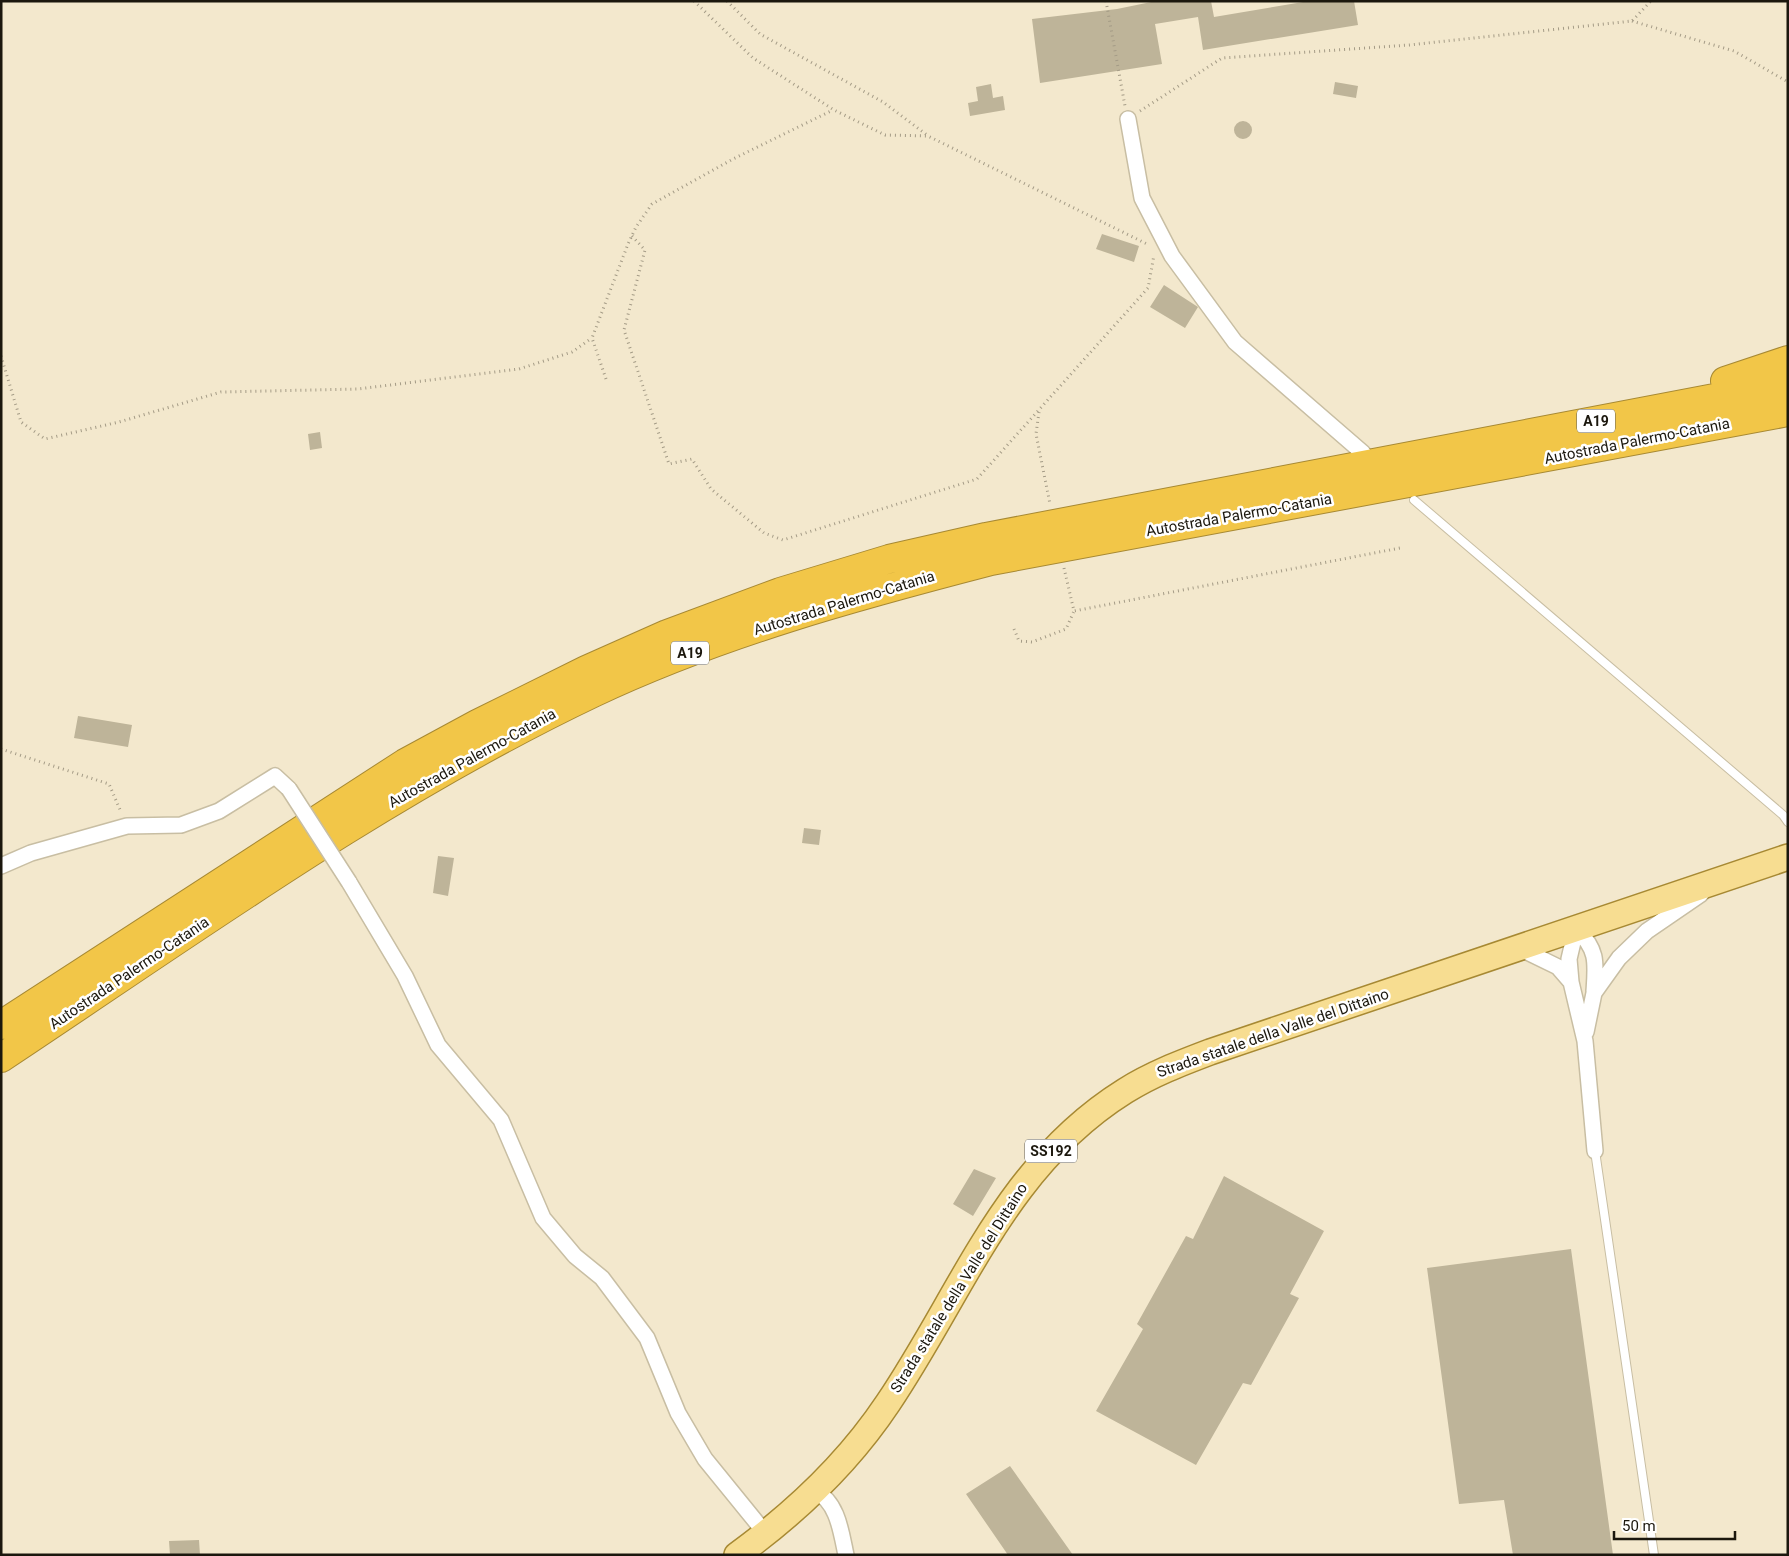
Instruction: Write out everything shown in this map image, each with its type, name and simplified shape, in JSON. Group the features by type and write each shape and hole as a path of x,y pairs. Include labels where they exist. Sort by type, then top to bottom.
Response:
{"highway":[{"path":"1404,458 1523,422 1735,379 1788,360"},
{"name":"Autostrada Palermo-Catania","path":"1,1025 405,762 586,670 667,634 780,592 889,559 986,537 1788,384"},
{"name":"Autostrada Palermo-Catania","path":"1,1058 308,854 418,786 492,744 595,692 680,657 788,617 896,585 991,561 1788,412"},
{"path":"1670,435 1788,431"}],"main road":[{"path":"1720,881 1788,857"},
{"name":"Strada statale della Valle del Dittaino","path":"737,1555 766,1534 815,1492 888,1404 1001,1214 1029,1175 1056,1145 1092,1114 1124,1091 1167,1068 1720,881"}],"street":[{"path":"1128,119 1142,198 1172,256 1235,342 1363,453"},
{"path":"1,866 31,853 128,826 181,825 220,811 275,776 289,788 405,976 438,1045 501,1120 543,1218 575,1256 602,1278 647,1338 678,1413 705,1459 766,1534"},
{"path":"1594,993 1619,958 1647,931 1720,881"},
{"path":"1585,1040 1594,993 1595,956 1587,939 1576,929 1569,959 1571,982 1585,1040 1595,1151"},
{"path":"1519,948 1558,967 1571,982"},
{"path":"815,1492 824,1496 836,1513 846,1555"}],"lane":[{"path":"1414,500 1775,808 1788,822"},
{"path":"1595,1151 1654,1555"}],"path":[{"path":"694,1 753,58 834,110 885,135 928,136"},
{"path":"632,236 645,250 624,330 669,464 692,459 711,489 764,533 783,540 977,479 1148,288 1155,248 928,136 883,102 760,34 727,1"},
{"path":"1106,1 1128,119 1222,58 1409,45 1632,21 1734,51 1788,82"},
{"path":"1632,21 1651,1"},
{"path":"1,356 21,422 45,439 119,422 221,392 358,389 519,369 572,352 592,338 632,236 652,204 733,159 834,110"},
{"path":"592,338 606,379"},
{"path":"1039,410 1036,434 1051,507"},
{"path":"1074,611 1400,548"},
{"path":"1014,629 1019,641 1032,642 1066,629 1074,611 1063,566"},
{"path":"1,749 109,784 128,826"}],"building":[{"path":"1156,1 1211,1 1214,17 1309,1 1354,1 1358,25 1203,50 1198,17 1155,24 1162,64 1040,83 1032,19 1117,9"},
{"path":"1335,82 1358,86 1356,98 1333,94"},
{"path":"991,84 993,98 1003,96 1005,110 970,116 968,103 978,101 976,87"},
{"path":"1243,121 1250,123 1252,130 1250,137 1243,139 1236,137 1234,130 1236,123"},
{"path":"1102,234 1139,246 1134,262 1096,249"},
{"path":"1164,285 1198,307 1185,328 1150,307"},
{"path":"320,432 322,448 310,450 308,434"},
{"path":"78,716 132,725 128,747 74,738"},
{"path":"804,828 821,830 819,845 802,843"},
{"path":"438,856 454,858 448,896 433,893"},
{"path":"974,1169 996,1178 973,1216 953,1204"},
{"path":"1224,1176 1324,1231 1290,1294 1299,1298 1251,1385 1243,1383 1196,1465 1096,1411 1143,1329 1137,1324 1186,1236 1193,1239"},
{"path":"1571,1249 1613,1555 1513,1555 1504,1500 1459,1504 1427,1268"},
{"path":"1010,1466 1073,1555 1008,1555 966,1494"},
{"path":"199,1540 200,1555 170,1555 169,1541"}]}
